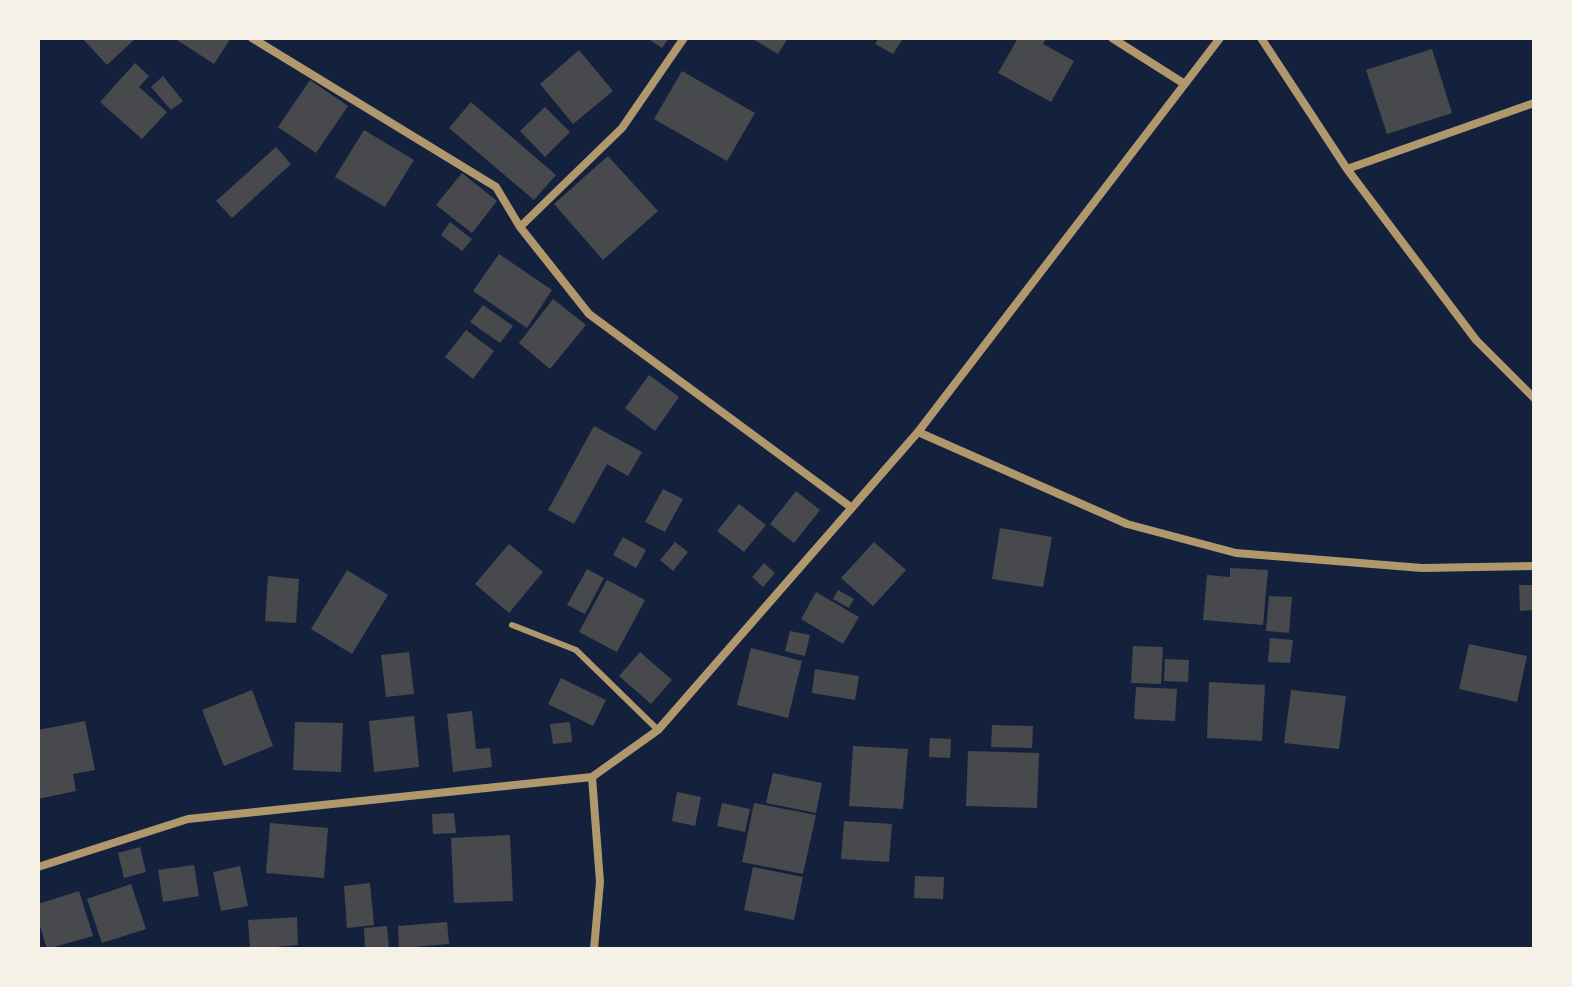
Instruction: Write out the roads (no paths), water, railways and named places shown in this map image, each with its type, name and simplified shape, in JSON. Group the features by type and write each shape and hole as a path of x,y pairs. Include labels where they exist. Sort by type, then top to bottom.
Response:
{"street":[{"path":"252,38 496,187 520,227 589,314 852,508"},
{"path":"520,227 622,128 684,38"},
{"path":"1112,38 1183,83"},
{"path":"38,867 188,819 592,777 658,730 918,432 1220,38"},
{"path":"1261,38 1347,169 1476,340 1534,398"},
{"path":"1347,169 1534,103"},
{"path":"918,432 1127,524 1236,553 1422,568 1534,566"},
{"path":"592,777 600,882 594,949"}],"lane":[{"path":"512,625 576,650 658,730"}]}
